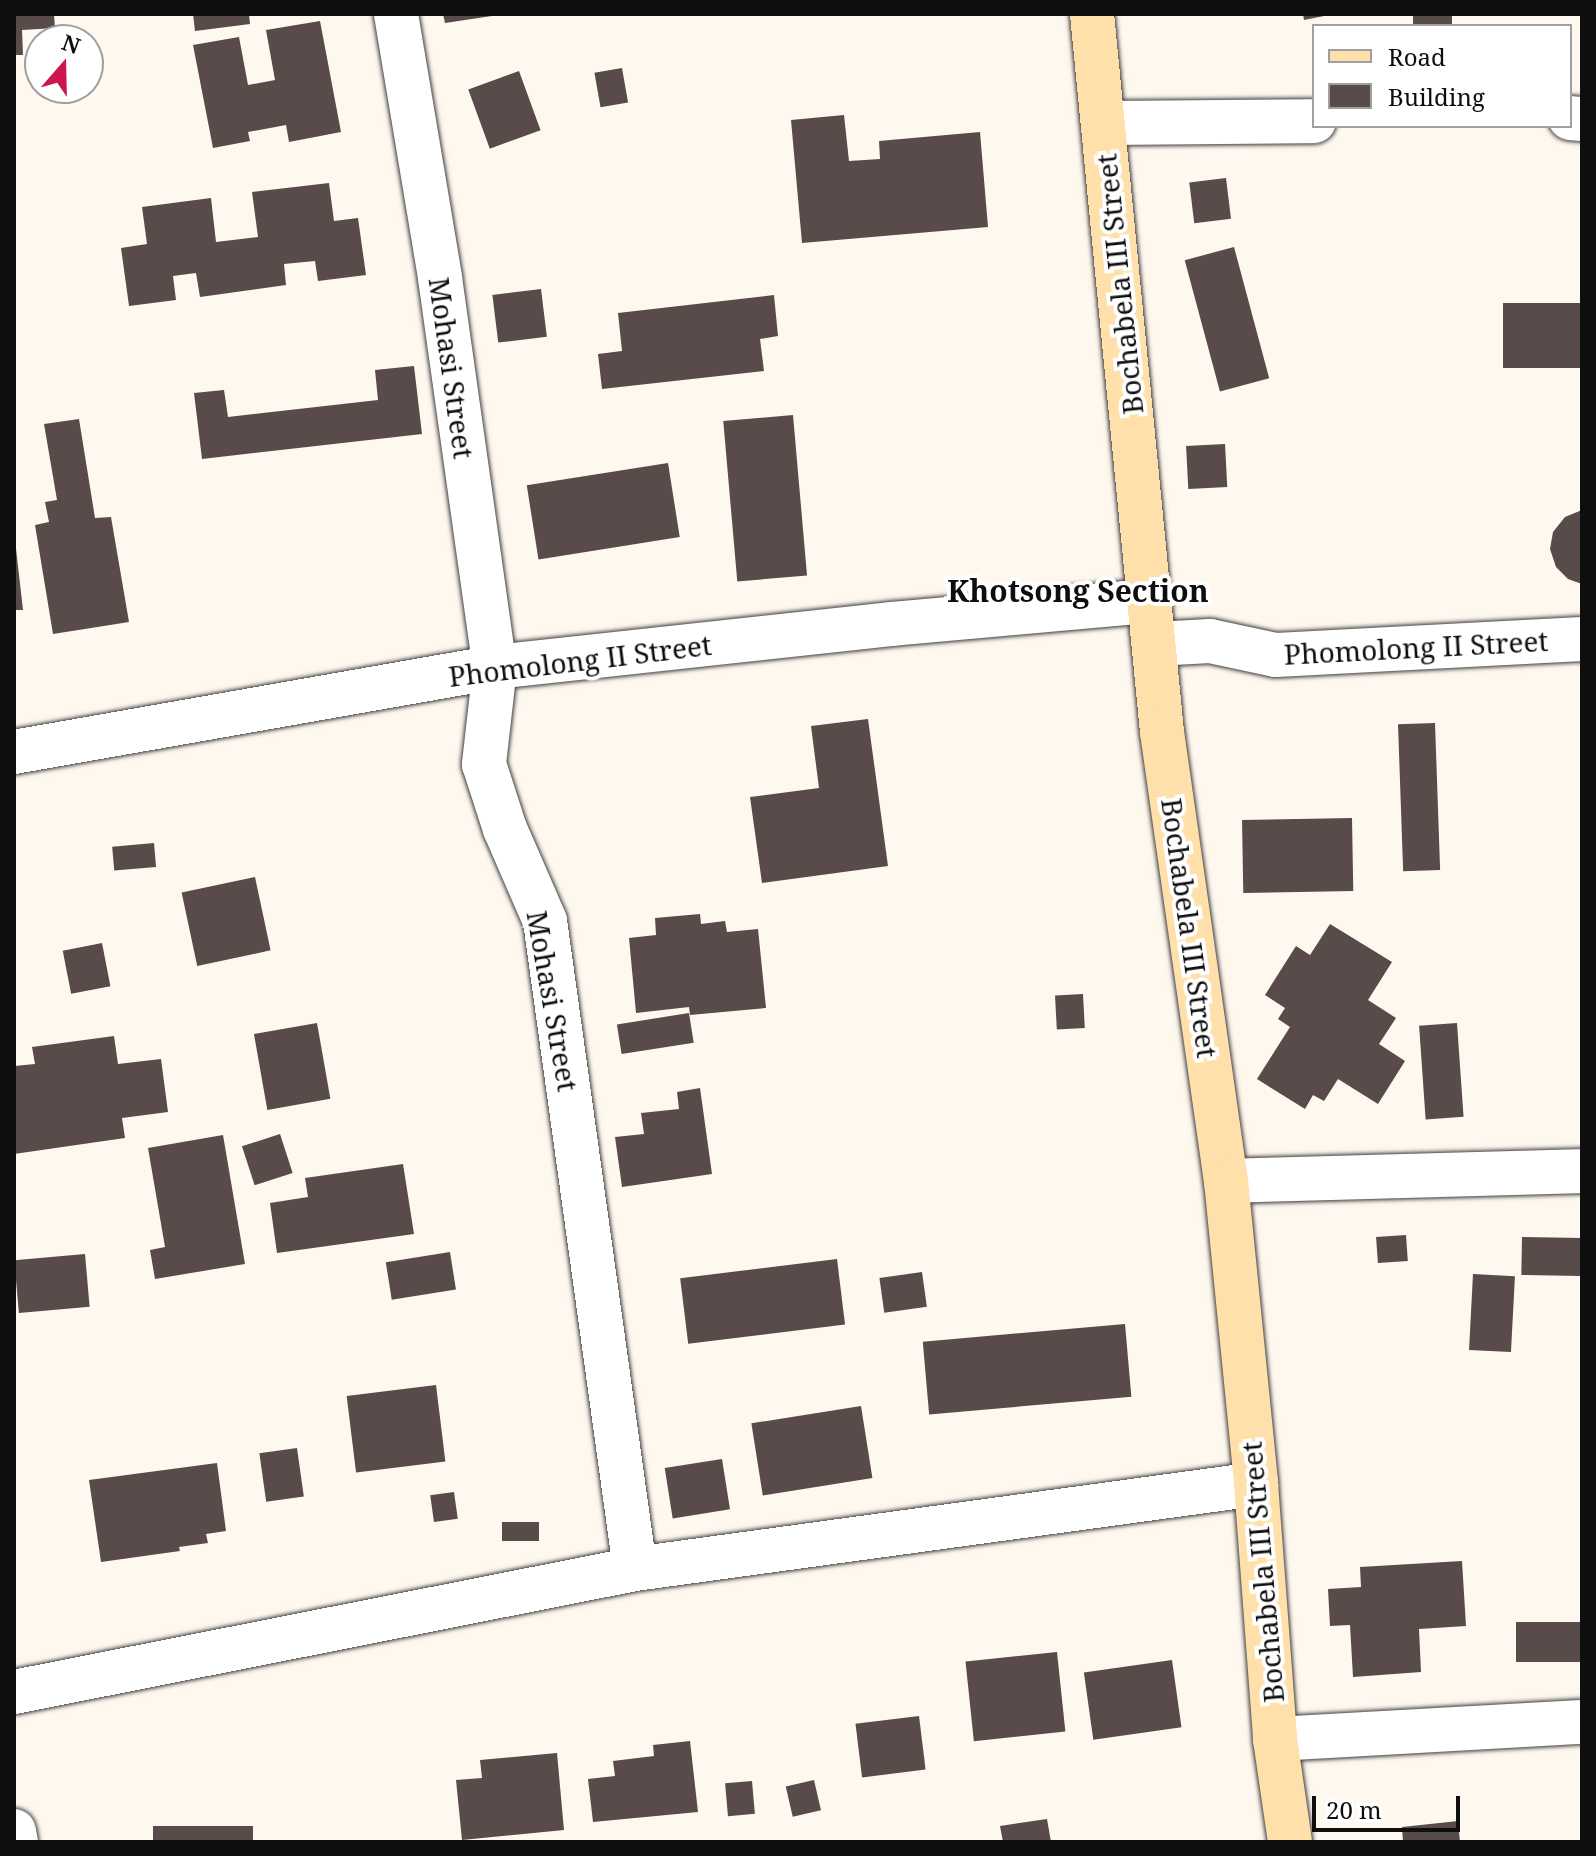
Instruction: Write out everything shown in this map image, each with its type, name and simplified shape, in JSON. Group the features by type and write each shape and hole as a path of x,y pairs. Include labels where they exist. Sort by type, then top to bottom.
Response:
{"street":[{"name":"Mohasi Street","path":"396,14 440,278 495,667 484,764 505,829 545,921 635,1569"},
{"name":"Bochabela III Street","path":"1092,14 1162,732 1226,1181 1256,1484 1275,1739 1290,1842"},
{"path":"1103,123 1312,121"},
{"name":"Phomolong II Street","path":"14,752 495,667 876,626 1151,601"},
{"name":"Phomolong II Street","path":"1155,644 1210,641 1276,655 1582,639"},
{"path":"1226,1181 1582,1171"},
{"path":"14,1692 635,1569 1256,1484"},
{"path":"1275,1739 1582,1722"},
{"path":"14,1831 16,1842"}],"building":[{"path":"14,14 54,14 55,24 24,24 23,55 14,55"},
{"path":"193,14 249,14 250,24 195,31"},
{"path":"443,14 492,14 492,16 445,23"},
{"path":"1303,14 1328,14 1329,15 1304,20"},
{"path":"1413,14 1452,14 1452,24 1413,24"},
{"path":"320,21 341,132 289,142 286,125 248,132 250,141 213,148 193,45 239,37 248,85 275,80 266,30"},
{"path":"622,68 628,102 601,107 594,73"},
{"path":"519,71 541,130 490,149 468,89"},
{"path":"844,115 849,161 880,159 879,141 980,132 988,227 802,243 791,120"},
{"path":"1226,178 1231,219 1194,223 1189,183"},
{"path":"329,183 334,221 358,218 366,275 318,281 315,261 284,264 286,285 200,297 196,273 173,276 176,300 129,306 121,248 147,244 142,207 211,198 216,242 258,237 252,192"},
{"path":"1234,247 1269,378 1220,392 1185,260"},
{"path":"541,289 547,337 498,343 492,295"},
{"path":"774,295 778,336 760,339 764,371 602,389 598,354 622,351 618,313"},
{"path":"1503,303 1582,303 1582,368 1503,368"},
{"path":"414,366 422,434 202,459 194,393 224,390 228,417 378,400 375,370"},
{"path":"793,415 807,575 737,581 723,421"},
{"path":"79,419 95,518 111,517 129,622 53,634 35,525 49,522 45,502 57,500 44,424"},
{"path":"1225,444 1227,487 1188,489 1186,446"},
{"path":"668,463 680,537 538,559 527,485"},
{"path":"1582,510 1582,584 1568,579 1556,567 1550,549 1553,532 1565,517"},
{"path":"14,531 23,610 14,610"},
{"path":"868,719 888,866 762,883 750,797 819,788 811,726"},
{"path":"1435,723 1440,870 1403,871 1398,724"},
{"path":"1352,818 1353,891 1243,893 1242,820"},
{"path":"154,843 156,867 114,871 112,847"},
{"path":"255,877 271,950 197,966 182,893"},
{"path":"700,914 701,924 725,921 727,932 758,929 766,1008 690,1015 689,1007 636,1013 629,938 656,935 655,918"},
{"path":"1330,924 1392,962 1368,1000 1396,1018 1379,1044 1405,1061 1378,1104 1338,1079 1324,1101 1313,1095 1305,1109 1257,1079 1290,1027 1278,1019 1285,1008 1265,995 1296,946 1310,955"},
{"path":"102,943 110,986 71,994 63,951"},
{"path":"1083,994 1085,1028 1057,1029 1055,995"},
{"path":"689,1013 694,1043 622,1054 617,1024"},
{"path":"317,1023 330,1099 267,1110 254,1034"},
{"path":"1457,1023 1464,1117 1426,1119 1419,1026"},
{"path":"114,1036 118,1064 161,1059 168,1112 122,1118 125,1138 14,1154 14,1066 35,1064 32,1047"},
{"path":"700,1088 712,1174 622,1187 615,1137 644,1134 641,1113 679,1109 677,1092"},
{"path":"280,1134 293,1173 255,1185 242,1146"},
{"path":"223,1135 245,1264 155,1279 150,1250 165,1247 148,1148"},
{"path":"403,1164 414,1234 277,1253 270,1203 308,1197 305,1178"},
{"path":"1406,1235 1408,1261 1378,1263 1376,1237"},
{"path":"1522,1237 1582,1238 1581,1276 1521,1275"},
{"path":"450,1252 456,1290 392,1300 386,1262"},
{"path":"85,1254 90,1307 19,1313 14,1260"},
{"path":"837,1259 845,1325 688,1344 680,1278"},
{"path":"922,1272 927,1307 884,1313 879,1278"},
{"path":"1473,1274 1515,1276 1511,1352 1469,1350"},
{"path":"1125,1324 1131,1397 929,1414 923,1342"},
{"path":"436,1385 445,1461 356,1472 347,1396"},
{"path":"861,1406 872,1478 763,1495 751,1423"},
{"path":"297,1448 304,1497 266,1502 259,1453"},
{"path":"722,1459 730,1509 673,1518 665,1468"},
{"path":"217,1463 226,1531 206,1534 208,1543 179,1547 180,1551 101,1562 89,1480"},
{"path":"454,1492 458,1519 434,1522 430,1495"},
{"path":"502,1522 539,1522 539,1541 502,1541"},
{"path":"1462,1561 1466,1626 1419,1629 1421,1672 1353,1677 1350,1625 1330,1626 1328,1589 1361,1587 1360,1567"},
{"path":"1516,1622 1582,1622 1582,1662 1516,1662"},
{"path":"1057,1652 1065,1732 974,1741 966,1662"},
{"path":"1172,1660 1181,1727 1093,1740 1084,1672"},
{"path":"919,1716 926,1770 862,1777 855,1724"},
{"path":"690,1741 698,1812 593,1822 588,1779 615,1776 613,1761 654,1756 653,1745"},
{"path":"557,1753 564,1830 462,1840 456,1780 482,1778 480,1760"},
{"path":"814,1780 821,1810 793,1817 786,1787"},
{"path":"752,1781 755,1814 728,1816 725,1783"},
{"path":"1047,1819 1051,1842 1003,1842 1000,1826"},
{"path":"1458,1821 1460,1842 1403,1842 1402,1827"},
{"path":"153,1826 253,1826 253,1842 153,1842"}],"district":[{"name":"Khotsong Section","path":"1078,591"}]}
